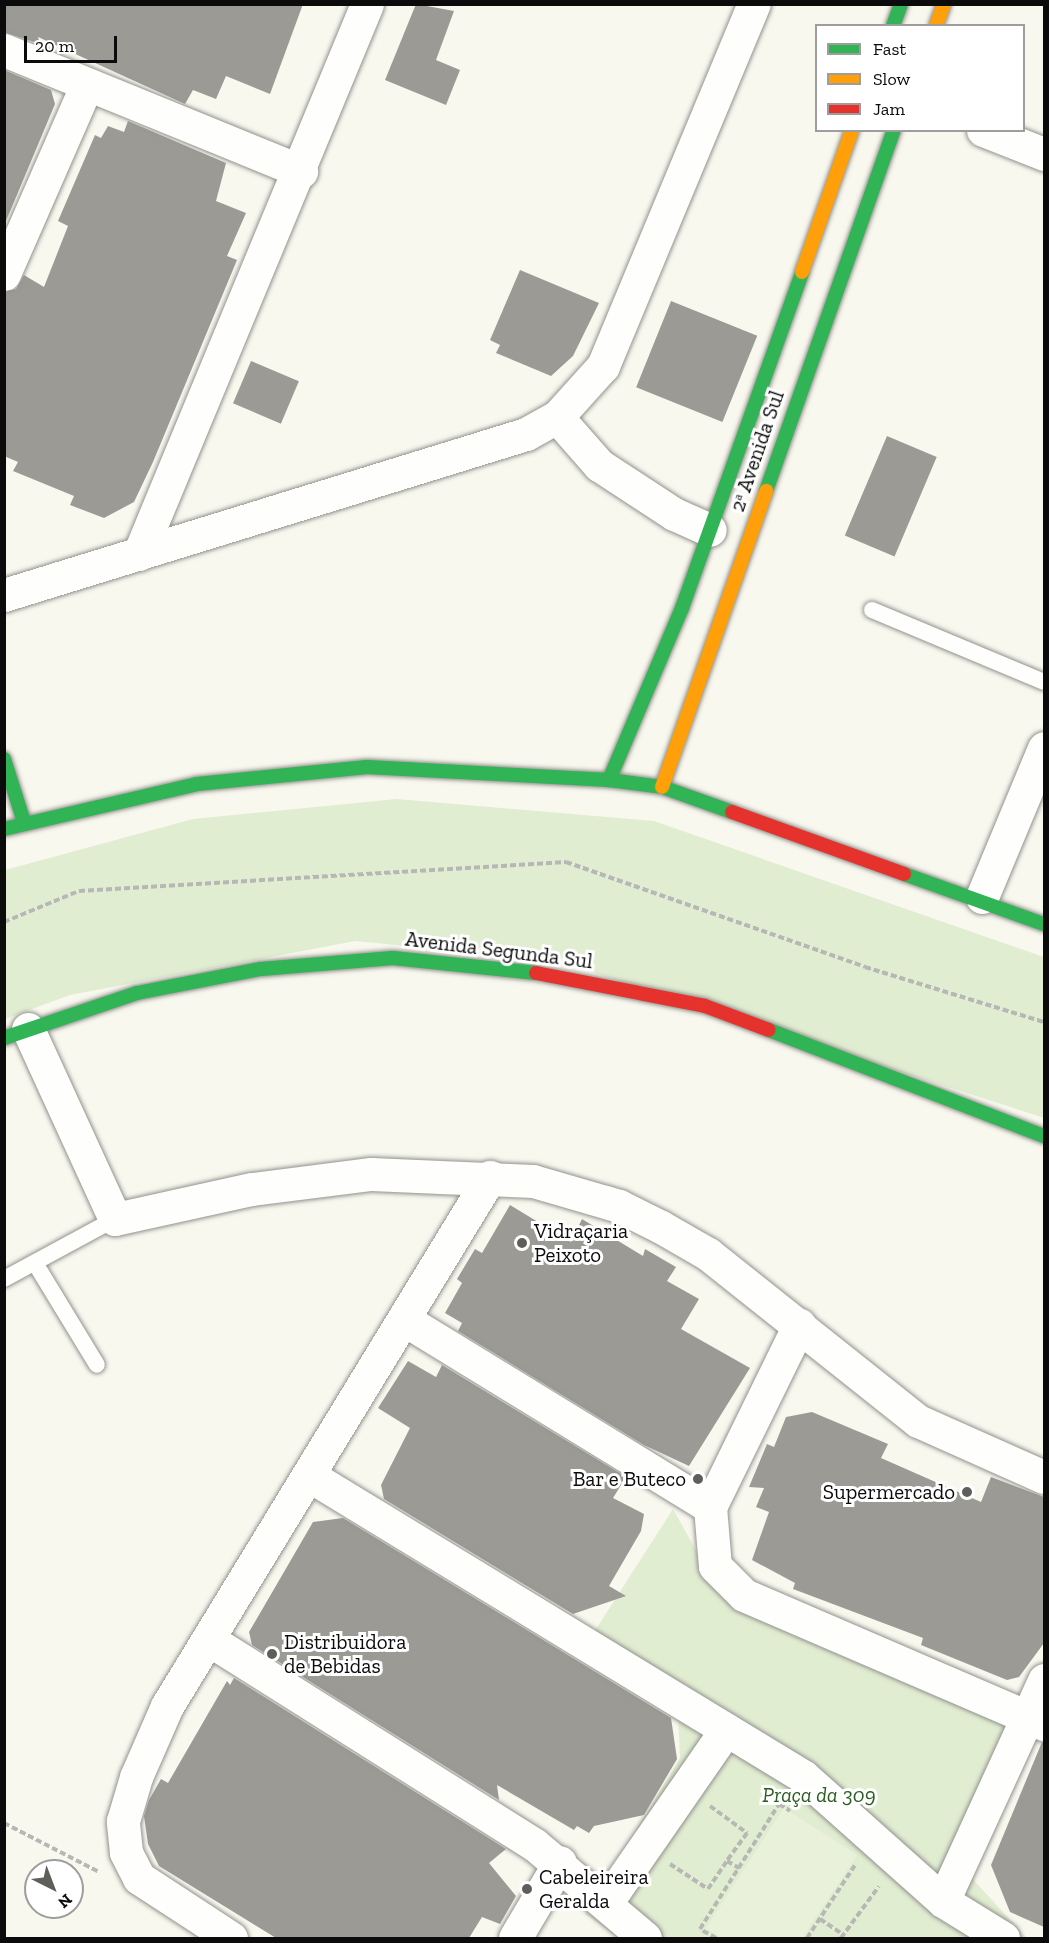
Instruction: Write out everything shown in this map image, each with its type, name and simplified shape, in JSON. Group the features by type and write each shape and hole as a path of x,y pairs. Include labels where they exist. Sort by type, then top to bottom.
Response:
{"main road":[{"path":"894,24 901,4"},
{"path":"937,24 944,4"},
{"name":"2ᵃ Avenida Sul","path":"609,780 710,530 851,132"},
{"name":"2ᵃ Avenida Sul","path":"662,788 893,132"},
{"path":"4,759 24,822"},
{"path":"4,830 24,822 197,784 367,767 609,780 662,788 982,897 1044,924"},
{"name":"Avenida Segunda Sul","path":"16,1033 137,993 261,969 393,958 566,976 705,1006 1044,1136"}],"street":[{"path":"139,554 301,171 367,4"},
{"path":"4,596 526,434 557,417 603,366 754,4"},
{"path":"4,50 301,171"},
{"path":"4,274 87,84"},
{"path":"988,132 1044,154"},
{"path":"557,417 599,465 674,514 710,530"},
{"path":"982,897 1044,748"},
{"path":"16,1033 115,1219 252,1189 371,1174 490,1177 533,1181 640,1216 708,1254 918,1421 1044,1477"},
{"path":"231,1938 155,1892 133,1866 123,1821 136,1776 166,1706 310,1476 490,1177"},
{"path":"405,1320 710,1507"},
{"path":"799,1325 710,1507 715,1566 744,1595 1036,1721"},
{"path":"310,1476 804,1777 943,1900 1002,1938"},
{"path":"208,1639 560,1862 645,1938"},
{"path":"943,1900 1036,1721 1044,1680"},
{"path":"606,1903 726,1730"},
{"path":"515,1938 560,1862"}],"lane":[{"path":"872,610 1044,682"},
{"path":"4,1279 115,1219"},
{"path":"35,1263 97,1365"}],"path":[{"path":"4,921 79,891 566,862 865,968 1044,1022"},
{"path":"663,1860 708,1889 747,1833 704,1802"},
{"path":"716,1938 700,1929 779,1804 797,1815"},
{"path":"4,1823 107,1876 133,1866"},
{"path":"807,1938 861,1856"},
{"path":"820,1919 843,1937 898,1858"},
{"path":"727,1861 739,1868"}],"green space":[{"path":"397,799 654,821 1044,957 1044,1118 558,961 355,941 70,995 5,1019 5,870 193,819"},
{"name":"Praça da 309","path":"673,1509 715,1584 1017,1726 955,1860 1027,1938 620,1938 585,1914 680,1758 677,1692 587,1643"},
{"path":"784,1808 857,1855 802,1938 722,1938 706,1928"}],"building":[{"path":"4,4 303,4 270,94 226,76 216,99 193,90 185,104 38,37 40,44 4,32"},
{"path":"416,4 454,11 436,60 460,70 446,105 385,80"},
{"path":"4,70 51,90 55,104 6,221"},
{"path":"128,121 226,163 216,201 246,213 227,256 237,260 153,462 134,502 104,518 70,505 74,496 13,471 18,462 4,456 4,292 16,289 24,275 44,287 68,226 58,221 95,135 101,138 108,126 124,132"},
{"path":"520,270 599,303 573,356 551,376 496,353 500,345 490,340"},
{"path":"671,301 757,336 722,422 636,387"},
{"path":"251,361 299,381 281,424 233,403"},
{"path":"887,436 937,457 895,557 845,535"},
{"path":"510,1205 571,1242 582,1219 643,1256 645,1249 676,1267 667,1281 699,1299 681,1329 750,1368 689,1466 644,1445 458,1331 462,1323 445,1313 462,1283 457,1279 475,1249 482,1253"},
{"path":"408,1361 436,1377 442,1365 626,1477 613,1498 644,1514 641,1531 609,1586 626,1596 573,1614 384,1499 381,1485 410,1428 378,1408"},
{"path":"812,1412 888,1444 881,1458 981,1502 991,1477 1044,1497 1044,1643 1019,1677 1007,1680 921,1645 923,1638 793,1589 795,1583 752,1560 769,1512 756,1507 764,1488 749,1487 767,1444 774,1447 786,1417"},
{"path":"343,1518 671,1718 677,1759 644,1815 594,1826 589,1833 577,1826 574,1830 497,1785 499,1800 252,1645 249,1632 313,1522"},
{"path":"234,1678 506,1849 489,1863 516,1896 500,1924 482,1917 469,1938 276,1938 159,1866 148,1844 144,1816 149,1800 161,1779 168,1783 227,1681 230,1685"},
{"path":"1042,1742 1044,1742 1044,1927 1010,1912 991,1865"}],"traffic: fast":[{"path":"894,24 901,4"},
{"path":"766,491 893,132"},
{"path":"609,780 682,608 802,272"},
{"path":"4,759 24,822"},
{"path":"4,829 197,784 367,767 609,780 662,787 732,812"},
{"path":"904,874 1044,924"},
{"path":"4,1038 137,993 261,969 393,958 536,973"},
{"path":"769,1030 1044,1136"}],"traffic: slow":[{"path":"937,24 944,4"},
{"path":"802,272 851,132"},
{"path":"662,787 766,491"}],"traffic: jam":[{"path":"732,812 904,874"},
{"path":"536,973 705,1006 769,1030"}],"place":[{"name":"Vidraçaria Peixoto","path":"522,1243"},
{"name":"Bar e Buteco","path":"698,1479"},
{"name":"Supermercado","path":"967,1492"},
{"name":"Distribuidora de Bebidas","path":"272,1654"},
{"name":"Cabeleireira Geralda","path":"527,1889"}]}
